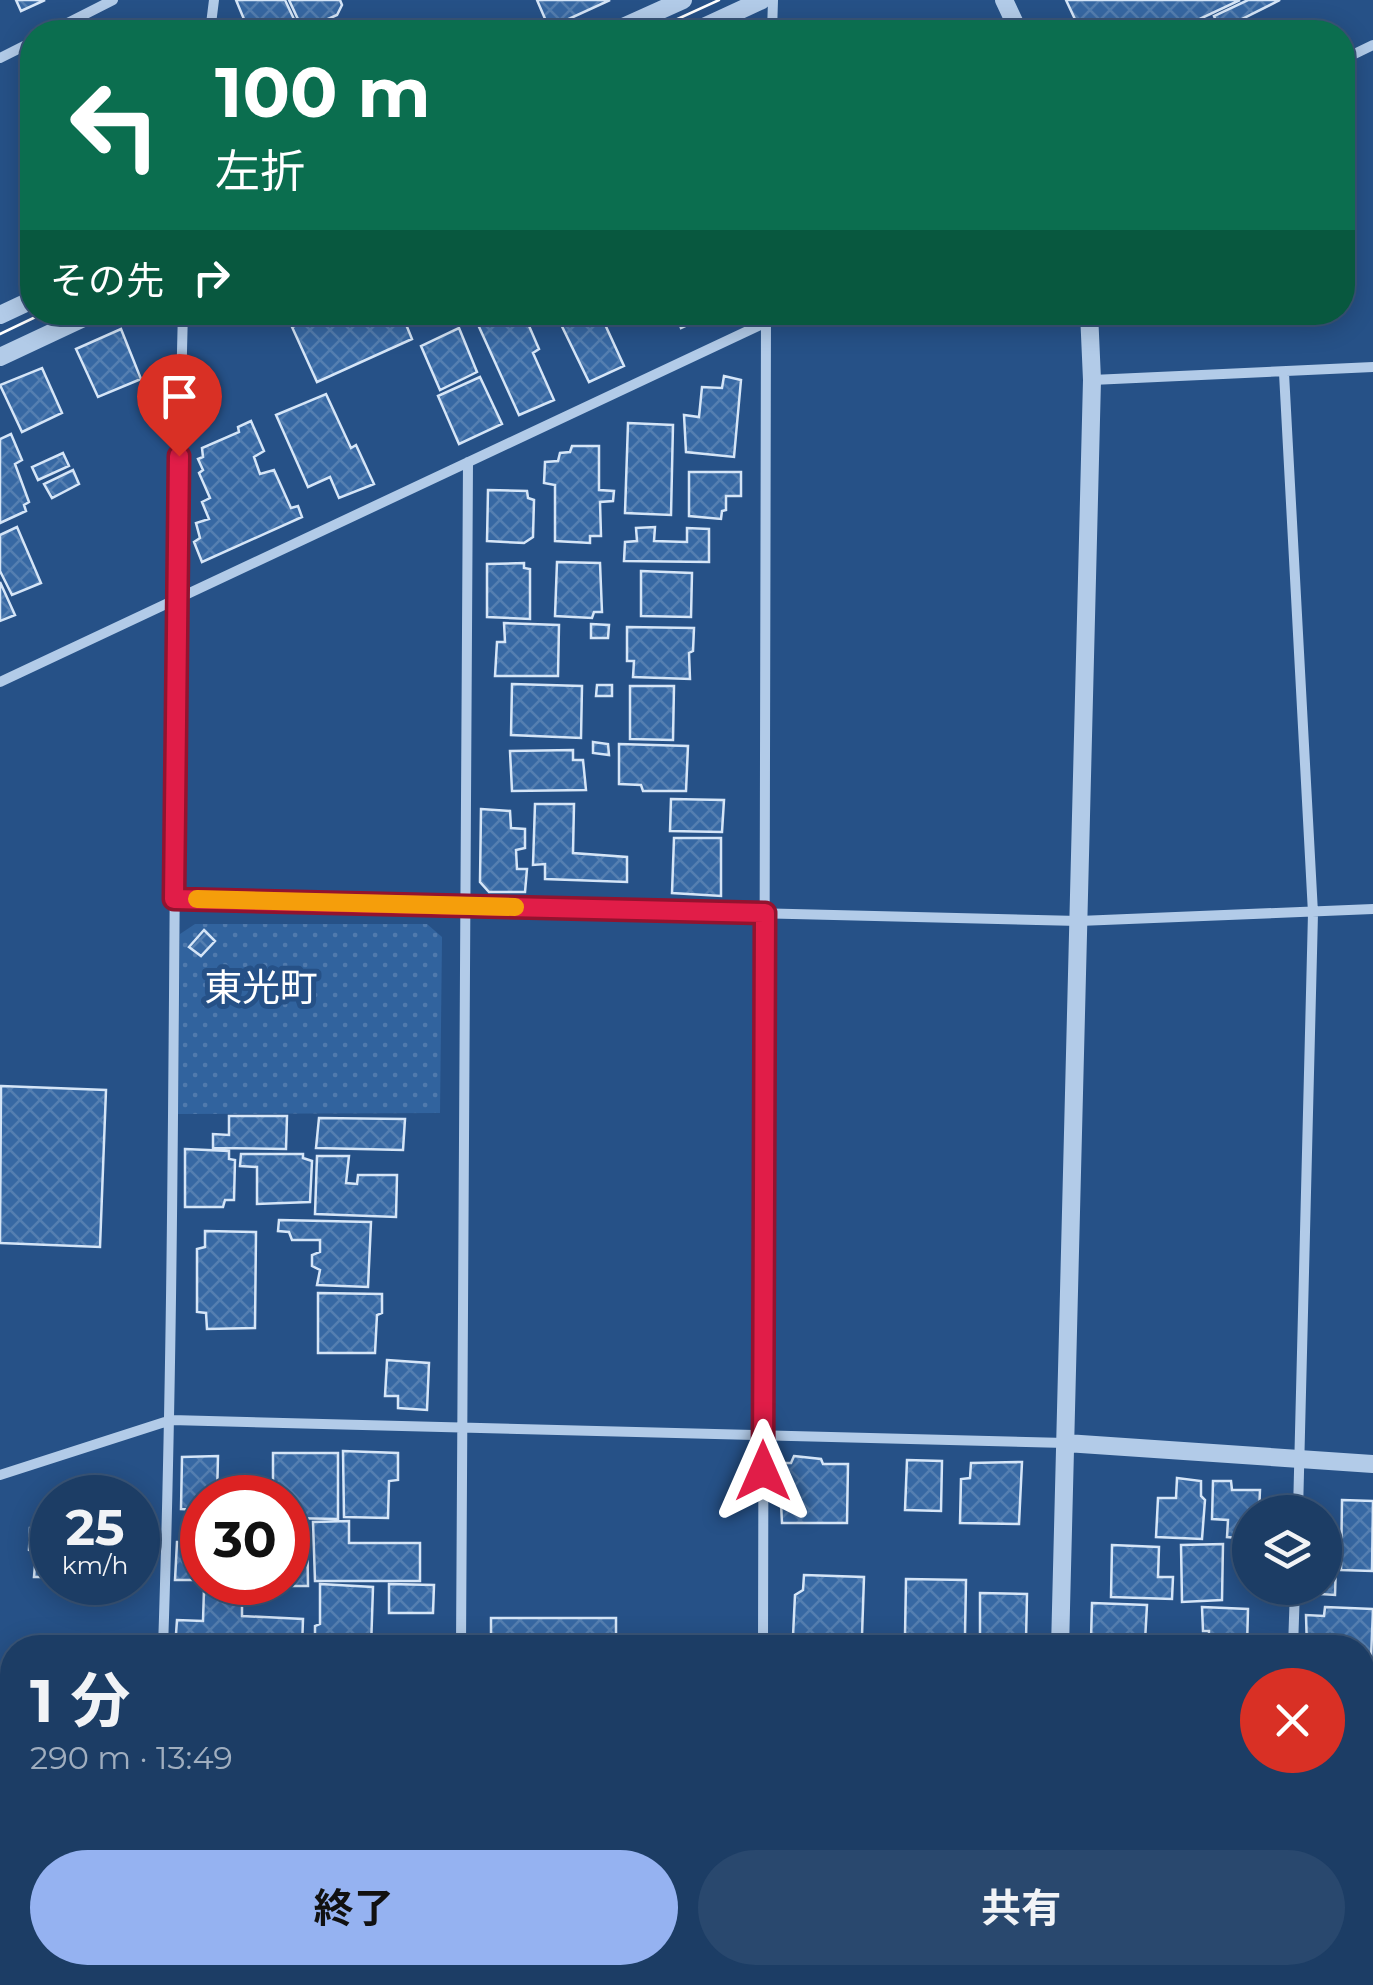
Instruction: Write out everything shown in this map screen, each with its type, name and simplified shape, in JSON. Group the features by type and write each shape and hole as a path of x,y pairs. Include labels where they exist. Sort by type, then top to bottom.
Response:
{"street":[{"path":"74,20 113,0"},
{"path":"639,20 684,0"},
{"path":"719,20 762,0"},
{"path":"0,356 68,325"},
{"path":"163,1635 171,1420 175,600 182,325"},
{"path":"0,682 750,325"},
{"path":"763,1635 766,325"},
{"path":"1060,1635 1090,325"},
{"path":"1092,380 1373,367"},
{"path":"1284,373 1313,913 1299,1495"},
{"path":"461,1635 468,462"},
{"path":"174,899 1078,921 1373,910"},
{"path":"0,1475 171,1420 1066,1443 1373,1464"},
{"path":"1293,1635 1294,1605"}],"shaded area":[{"path":"195,924 427,924 442,937 440,1113 178,1114 180,934"}],"building":[{"path":"16,0 45,0 21,11"},
{"path":"236,0 285,0 294,20 244,20"},
{"path":"289,0 340,0 337,15 326,20 298,20"},
{"path":"537,0 610,0 566,20 546,20"},
{"path":"1066,0 1240,0 1198,20 1075,20"},
{"path":"1248,0 1280,0 1240,20 1216,20 1214,16"},
{"path":"406,325 412,339 317,382 292,327"},
{"path":"478,325 529,325 539,349 533,353 554,400 519,415"},
{"path":"561,325 605,325 624,366 589,382"},
{"path":"459,328 477,372 440,390 421,346"},
{"path":"121,329 141,379 98,397 76,349"},
{"path":"42,368 62,413 22,432 0,385"},
{"path":"724,376 741,380 734,457 686,452 684,415 699,417 702,387 722,388"},
{"path":"480,377 502,424 459,444 438,396"},
{"path":"326,394 351,448 356,445 374,484 339,498 330,477 308,487 276,415"},
{"path":"251,421 264,451 254,457 260,474 274,470 291,508 298,506 302,517 202,562 194,542 200,538 196,523 209,519 202,502 210,498 199,473 203,470 198,459 203,457 202,448 239,432 238,427"},
{"path":"628,423 673,425 671,515 625,513"},
{"path":"11,434 22,460 15,464 29,502 24,505 26,511 0,523 0,439"},
{"path":"572,446 599,446 599,490 614,491 613,501 600,502 601,536 590,536 590,543 555,541 555,485 544,483 545,462 558,461 560,453 570,452"},
{"path":"63,453 69,466 38,480 32,467"},
{"path":"73,470 79,484 52,498 44,484"},
{"path":"689,472 741,472 741,496 726,496 721,519 689,516"},
{"path":"488,490 527,491 528,498 534,500 533,537 524,543 487,541"},
{"path":"17,527 41,583 12,595 0,571 0,535"},
{"path":"655,527 654,541 687,542 687,528 709,529 709,562 624,561 625,542 637,541 636,528"},
{"path":"557,562 600,563 602,612 594,612 592,618 555,616"},
{"path":"524,563 524,568 530,569 530,619 487,617 487,564"},
{"path":"641,571 692,573 691,617 641,616"},
{"path":"0,582 15,615 0,621"},
{"path":"504,623 559,625 558,676 495,676 497,642 505,642"},
{"path":"591,624 609,625 608,638 591,638"},
{"path":"627,627 694,628 693,651 689,653 690,679 633,677 634,661 627,661"},
{"path":"512,684 582,686 581,738 511,735"},
{"path":"597,685 612,685 612,696 596,696"},
{"path":"630,686 674,686 673,740 630,739"},
{"path":"593,742 608,744 609,755 593,753"},
{"path":"619,744 688,746 686,791 643,791 641,785 619,784"},
{"path":"573,750 573,760 583,760 586,790 512,791 510,751"},
{"path":"671,799 724,800 722,832 670,831"},
{"path":"535,804 574,804 573,853 627,857 627,882 545,879 545,864 533,865"},
{"path":"481,809 510,811 511,828 525,829 525,848 516,850 517,869 527,869 525,892 489,892 480,882"},
{"path":"674,838 721,838 721,896 672,893"},
{"path":"204,930 215,941 201,956 189,947"},
{"path":"1,1086 106,1090 100,1247 0,1243"},
{"path":"229,1116 287,1116 286,1149 213,1148 213,1134 229,1135"},
{"path":"319,1118 405,1119 403,1150 316,1148"},
{"path":"185,1149 229,1151 229,1159 235,1160 234,1200 225,1200 223,1207 185,1207"},
{"path":"241,1154 303,1154 303,1158 312,1161 310,1202 257,1204 257,1167 240,1166"},
{"path":"317,1156 349,1156 346,1183 357,1184 358,1175 397,1175 396,1217 315,1214"},
{"path":"279,1220 371,1222 368,1287 317,1285 320,1270 312,1266 312,1255 320,1252 320,1240 292,1240 289,1232 278,1231"},
{"path":"205,1231 256,1232 255,1328 207,1329 206,1313 197,1312 197,1249 205,1247"},
{"path":"318,1293 382,1294 375,1353 318,1353"},
{"path":"387,1360 429,1363 427,1410 398,1408 398,1396 385,1396"},
{"path":"343,1451 398,1453 398,1480 389,1481 388,1518 344,1517"},
{"path":"273,1453 338,1453 338,1519 310,1518 310,1475 273,1475"},
{"path":"218,1456 218,1475 182,1475 182,1457"},
{"path":"794,1456 821,1459 823,1464 848,1464 847,1523 782,1523 779,1463 791,1463"},
{"path":"907,1460 942,1461 941,1511 905,1510"},
{"path":"1022,1462 1019,1524 960,1523 961,1479 970,1478 971,1463"},
{"path":"1177,1478 1201,1481 1201,1496 1205,1500 1202,1539 1156,1537 1158,1498 1176,1498"},
{"path":"1213,1481 1231,1481 1232,1490 1260,1490 1260,1495 1232,1495 1232,1537 1227,1537 1228,1520 1212,1519"},
{"path":"1342,1500 1373,1501 1372,1571 1342,1570"},
{"path":"349,1521 349,1543 420,1543 420,1581 315,1581 313,1522"},
{"path":"177,1542 180,1542 180,1580 175,1580"},
{"path":"1223,1544 1222,1600 1182,1602 1181,1545"},
{"path":"1112,1545 1159,1547 1158,1577 1173,1577 1172,1599 1111,1597"},
{"path":"804,1575 864,1577 862,1635 793,1635 795,1595 803,1590"},
{"path":"906,1579 966,1580 965,1635 905,1635"},
{"path":"320,1584 373,1587 371,1635 315,1635 315,1626 320,1624"},
{"path":"389,1584 434,1585 433,1613 389,1613"},
{"path":"980,1593 1027,1594 1026,1635 980,1635"},
{"path":"1092,1603 1147,1605 1145,1635 1091,1635"},
{"path":"204,1605 242,1605 242,1616 303,1619 302,1635 176,1635 177,1620 203,1621"},
{"path":"1202,1607 1248,1609 1247,1635 1209,1635 1209,1631 1203,1631"},
{"path":"1325,1607 1373,1609 1372,1635 1307,1635 1306,1615 1324,1616"},
{"path":"491,1618 616,1618 616,1635 491,1635"}],"tram line":[{"path":"675,20 719,0"},
{"path":"0,334 20,324"}],"slow traffic":[{"path":"197,899 515,907"}],"district":[{"name":"東光町","path":"261,987"}],"route":[{"path":"179,456 174,899 765,913 763,1471"}]}
